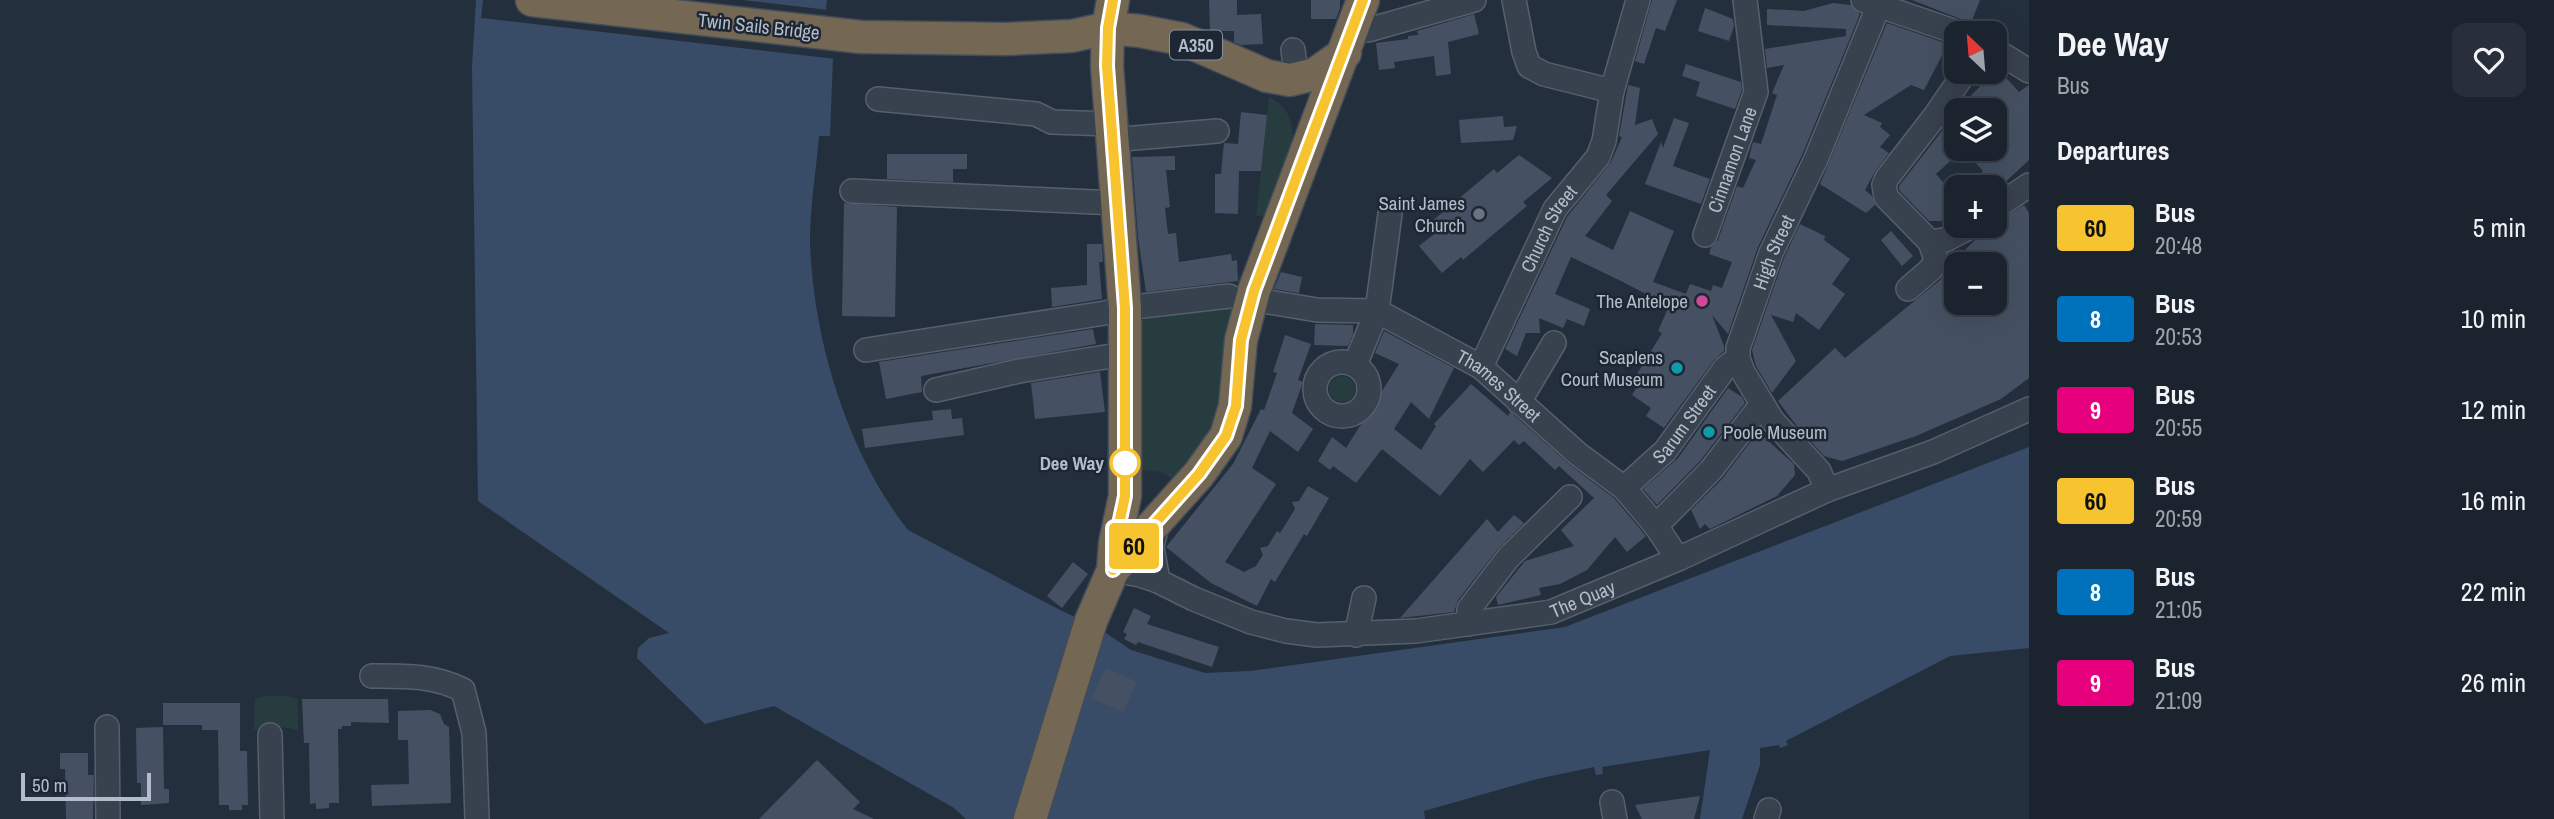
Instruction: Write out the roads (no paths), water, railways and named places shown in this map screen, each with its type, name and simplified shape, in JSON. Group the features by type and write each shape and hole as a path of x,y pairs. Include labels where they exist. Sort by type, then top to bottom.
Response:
{"highway":[{"name":"Twin Sails Bridge","path":"532,0 861,37 1072,36 1111,14"},
{"name":"A350","path":"1111,14 1153,33 1182,39 1279,79 1295,65 1307,77 1324,69 1354,27"},
{"path":"1111,14 1107,66 1110,132 1125,308 1124,504 1115,543 1113,570"},
{"path":"1030,819 1091,621 1113,570 1199,474 1226,436 1236,406 1241,340 1254,291 1354,27"},
{"path":"1124,504 1130,513 1140,518 1158,520"}],"street":[{"path":"1354,27 1368,30 1475,0"},
{"path":"1514,0 1529,66 1544,74 1612,91"},
{"path":"1744,0 1750,0"},
{"name":"Cinnamon Lane","path":"1705,235 1756,92 1744,0"},
{"path":"1874,2 1944,28"},
{"name":"High Street","path":"1738,358 1738,348 1771,253 1816,159 1874,2"},
{"name":"Church Street","path":"1481,367 1555,209 1598,157 1604,141 1612,91 1637,3"},
{"path":"2007,57 2029,71"},
{"path":"1908,289 1931,269 1936,260 1930,242 1886,197 1884,185 1957,84"},
{"path":"878,99 1036,114 1052,122 1091,125 1110,132 1217,131"},
{"path":"2007,200 2029,185"},
{"path":"852,191 1117,203"},
{"path":"1355,365 1377,311 1390,214"},
{"path":"1930,242 1949,238"},
{"path":"866,349 1125,308 1229,296"},
{"name":"Thames Street","path":"1269,302 1317,310 1377,311 1481,367 1578,454 1624,488 1656,526 1678,559"},
{"path":"1520,402 1554,343"},
{"path":"936,390 1019,371 1124,354"},
{"path":"1738,358 1743,372 1772,420 1819,471 1827,490"},
{"name":"Sarum Street","path":"1624,488 1665,451 1725,368 1738,358"},
{"path":"1656,526 1711,470 1762,404"},
{"name":"The Quay","path":"1113,570 1158,581 1224,612 1274,628 1317,635 1356,635 1468,624 1551,612 1678,559 1827,490 1933,452 2029,409"},
{"path":"1468,624 1469,609 1508,558 1570,497"},
{"path":"1158,520 1153,547 1158,581"},
{"path":"1356,635 1364,598"},
{"path":"372,676 423,677 444,681 463,690 474,733 477,819"},
{"path":"107,727 108,819"},
{"path":"270,736 272,819"}],"water":[{"path":"476,0 827,0 821,51 833,58 830,136 819,136 810,229 813,279 826,355 851,431 867,466 908,530 1100,629 1131,650 1205,673 1250,671 1565,627 2029,447 2029,648 1950,656 1786,741 1788,745 1780,748 1779,745 1760,748 1760,765 1742,819 1700,819 1710,750 1602,767 1603,774 1596,775 1594,767 1537,779 1424,811 1425,819 966,819 954,808 774,706 705,724 637,658 638,648 649,638 669,633 478,501 472,66"}],"place":[{"name":"Saint James Church","path":"1479,214"},
{"name":"The Antelope","path":"1702,301"},
{"name":"Scaplens Court Museum","path":"1677,368"},
{"name":"Poole Museum","path":"1709,432"},
{"name":"Dee Way","path":"1125,463"}]}
